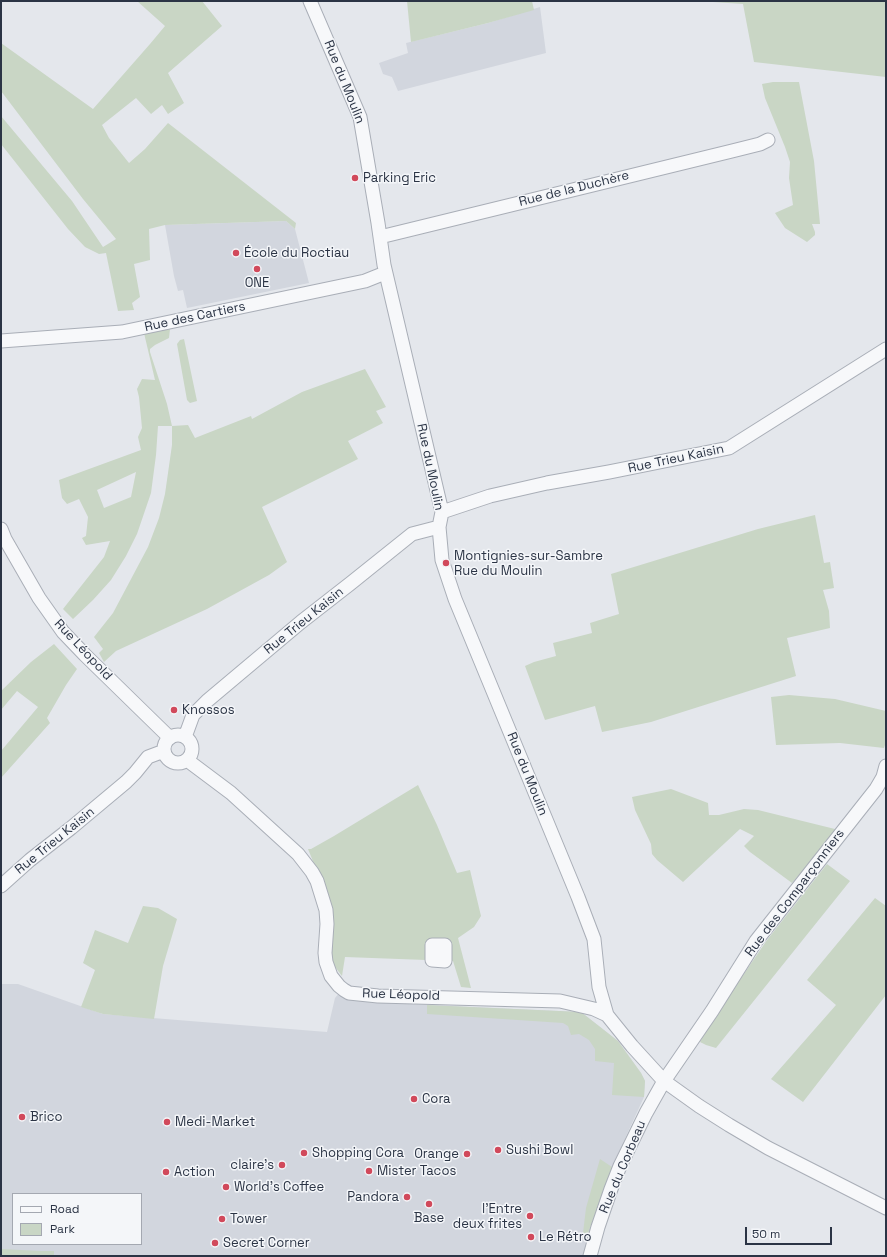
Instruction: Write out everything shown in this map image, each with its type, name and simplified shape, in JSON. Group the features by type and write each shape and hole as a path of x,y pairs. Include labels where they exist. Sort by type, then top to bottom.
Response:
{"street":[{"name":"Rue du Moulin","path":"310,1 360,117 386,273 442,512 439,527 442,560 456,599 594,939 599,987 607,1016"},
{"name":"Rue de la Duchère","path":"380,237 732,151 760,144 768,140"},
{"name":"Rue des Cartiers","path":"1,341 122,332 366,281 386,273"},
{"name":"Rue Trieu Kaisin","path":"442,512 490,496 547,483 729,448 886,349"},
{"name":"Rue Trieu Kaisin","path":"185,737 193,715 207,700 301,622 412,534 439,527"},
{"name":"Rue Léopold","path":"1,529 5,539 39,598 63,632 170,738"},
{"path":"177,735 185,737 190,742 192,753 187,760 180,763 175,763 168,759 164,751 165,744 170,738 177,735"},
{"name":"Rue Trieu Kaisin","path":"1,886 30,860 126,782 148,757 164,751"},
{"name":"Rue Léopold","path":"187,760 231,793 298,854 312,872 326,910 327,924 325,952 328,971 339,986 349,992 378,996 560,1001 594,1009 607,1016"},
{"name":"Rue des Comparçonniers","path":"664,1081 712,1011 756,941 876,789 883,777 886,766"},
{"path":"607,1016 664,1081 728,1125 768,1148 886,1208"},
{"name":"Rue du Corbeau","path":"590,1256 598,1227 620,1166 646,1113 664,1081"}],"shaded area":[{"path":"540,7 546,53 398,91 392,77 383,74 379,63 408,53 406,43 488,23"},
{"name":"École du Roctiau","path":"286,221 295,229 309,283 187,308 183,290 178,291 174,276 165,225"},
{"name":"Shopping Cora","path":"1,984 18,984 103,1014 327,1032 335,998 340,992 365,1002 581,1012 618,1041 645,1081 644,1097 612,1167 586,1256 1,1256"}],"green space":[{"path":"137,1 202,1 222,26 168,73 184,103 168,114 162,105 151,114 136,98 102,125 109,138 129,163 145,149 168,123 296,223 295,229 286,221 165,225 149,229 150,260 134,264 140,297 132,303 134,310 118,311 106,253 99,254 85,247 68,229 1,144 1,116 72,201 103,247 116,239 83,199 1,91 1,43 93,109 165,26"},
{"path":"407,1 532,1 534,10 411,42"},
{"path":"698,1 886,1 886,77 754,62 743,4"},
{"path":"773,82 799,82 814,161 820,224 812,224 815,235 807,242 785,228 775,213 793,205 789,178 790,162 765,98 762,84"},
{"path":"170,329 169,338 155,345 150,349 150,352 167,404 172,426 158,426 151,493 137,534 126,556 111,580 73,619 63,609 104,557 110,541 86,545 82,538 86,536 88,517 79,499 67,504 62,498 59,480 141,450 138,437 142,428 137,389 142,379 155,380 144,333","holes":["136,472 131,497 104,508 97,490"]},
{"path":"184,339 197,401 190,403 187,400 177,344 180,340"},
{"path":"365,369 386,407 376,411 383,423 348,441 358,459 262,507 287,562 269,575 207,609 116,651 104,662 99,653 103,649 94,637 113,613 148,547 159,518 165,494 172,445 172,426 188,425 195,438 251,416 252,419 302,392"},
{"path":"815,515 824,563 830,562 834,588 823,590 829,611 830,628 787,638 796,676 651,722 602,732 595,706 545,720 525,666 556,656 553,643 592,633 590,623 619,614 611,574 758,529"},
{"path":"54,644 77,669 47,718 50,723 1,778 1,751 38,707 17,691 1,710 1,691 31,662"},
{"path":"789,695 835,699 886,711 886,742 884,748 840,743 776,745 771,697"},
{"path":"418,785 457,873 470,870 481,916 474,927 458,938 471,988 461,987 453,961 345,957 342,976 332,963 328,944 333,916 308,849 311,849 334,836"},
{"path":"671,789 708,803 709,815 719,815 744,809 758,810 839,830 792,883 744,846 754,836 740,829 683,882 652,854 651,844 635,810 632,797"},
{"path":"827,864 850,881 716,1048 700,1042 709,1025 767,940"},
{"path":"875,898 886,906 886,995 803,1102 771,1079 836,1005 807,980"},
{"path":"143,906 158,908 177,919 163,966 154,1019 103,1014 81,1007 95,970 83,963 95,930 128,943"},
{"path":"427,1005 581,1012 618,1041 645,1081 644,1097 612,1095 614,1063 595,1061 595,1049 589,1040 579,1034 571,1035 568,1026 563,1023 427,1014"},
{"path":"600,1159 612,1167 587,1236 583,1233 586,1208"},
{"path":"1,1249 54,1251 54,1256 1,1256"}],"place":[{"name":"Parking Eric","path":"355,178"},
{"name":"École du Roctiau","path":"236,253"},
{"name":"ONE","path":"257,269"},
{"name":"Montignies-sur-Sambre Rue du Moulin","path":"446,563"},
{"name":"Knossos","path":"174,710"},
{"name":"Cora","path":"414,1099"},
{"name":"Brico","path":"22,1117"},
{"name":"Medi-Market","path":"167,1122"},
{"name":"Sushi Bowl","path":"498,1150"},
{"name":"Shopping Cora","path":"304,1153"},
{"name":"Orange","path":"467,1154"},
{"name":"claire's","path":"282,1165"},
{"name":"Mister Tacos","path":"369,1171"},
{"name":"Action","path":"166,1172"},
{"name":"World's Coffee","path":"226,1187"},
{"name":"Pandora","path":"407,1197"},
{"name":"Base","path":"429,1204"},
{"name":"l'Entre deux frites","path":"530,1216"},
{"name":"Tower","path":"222,1219"},
{"name":"Le Rétro","path":"531,1237"},
{"name":"Secret Corner","path":"215,1243"}]}
